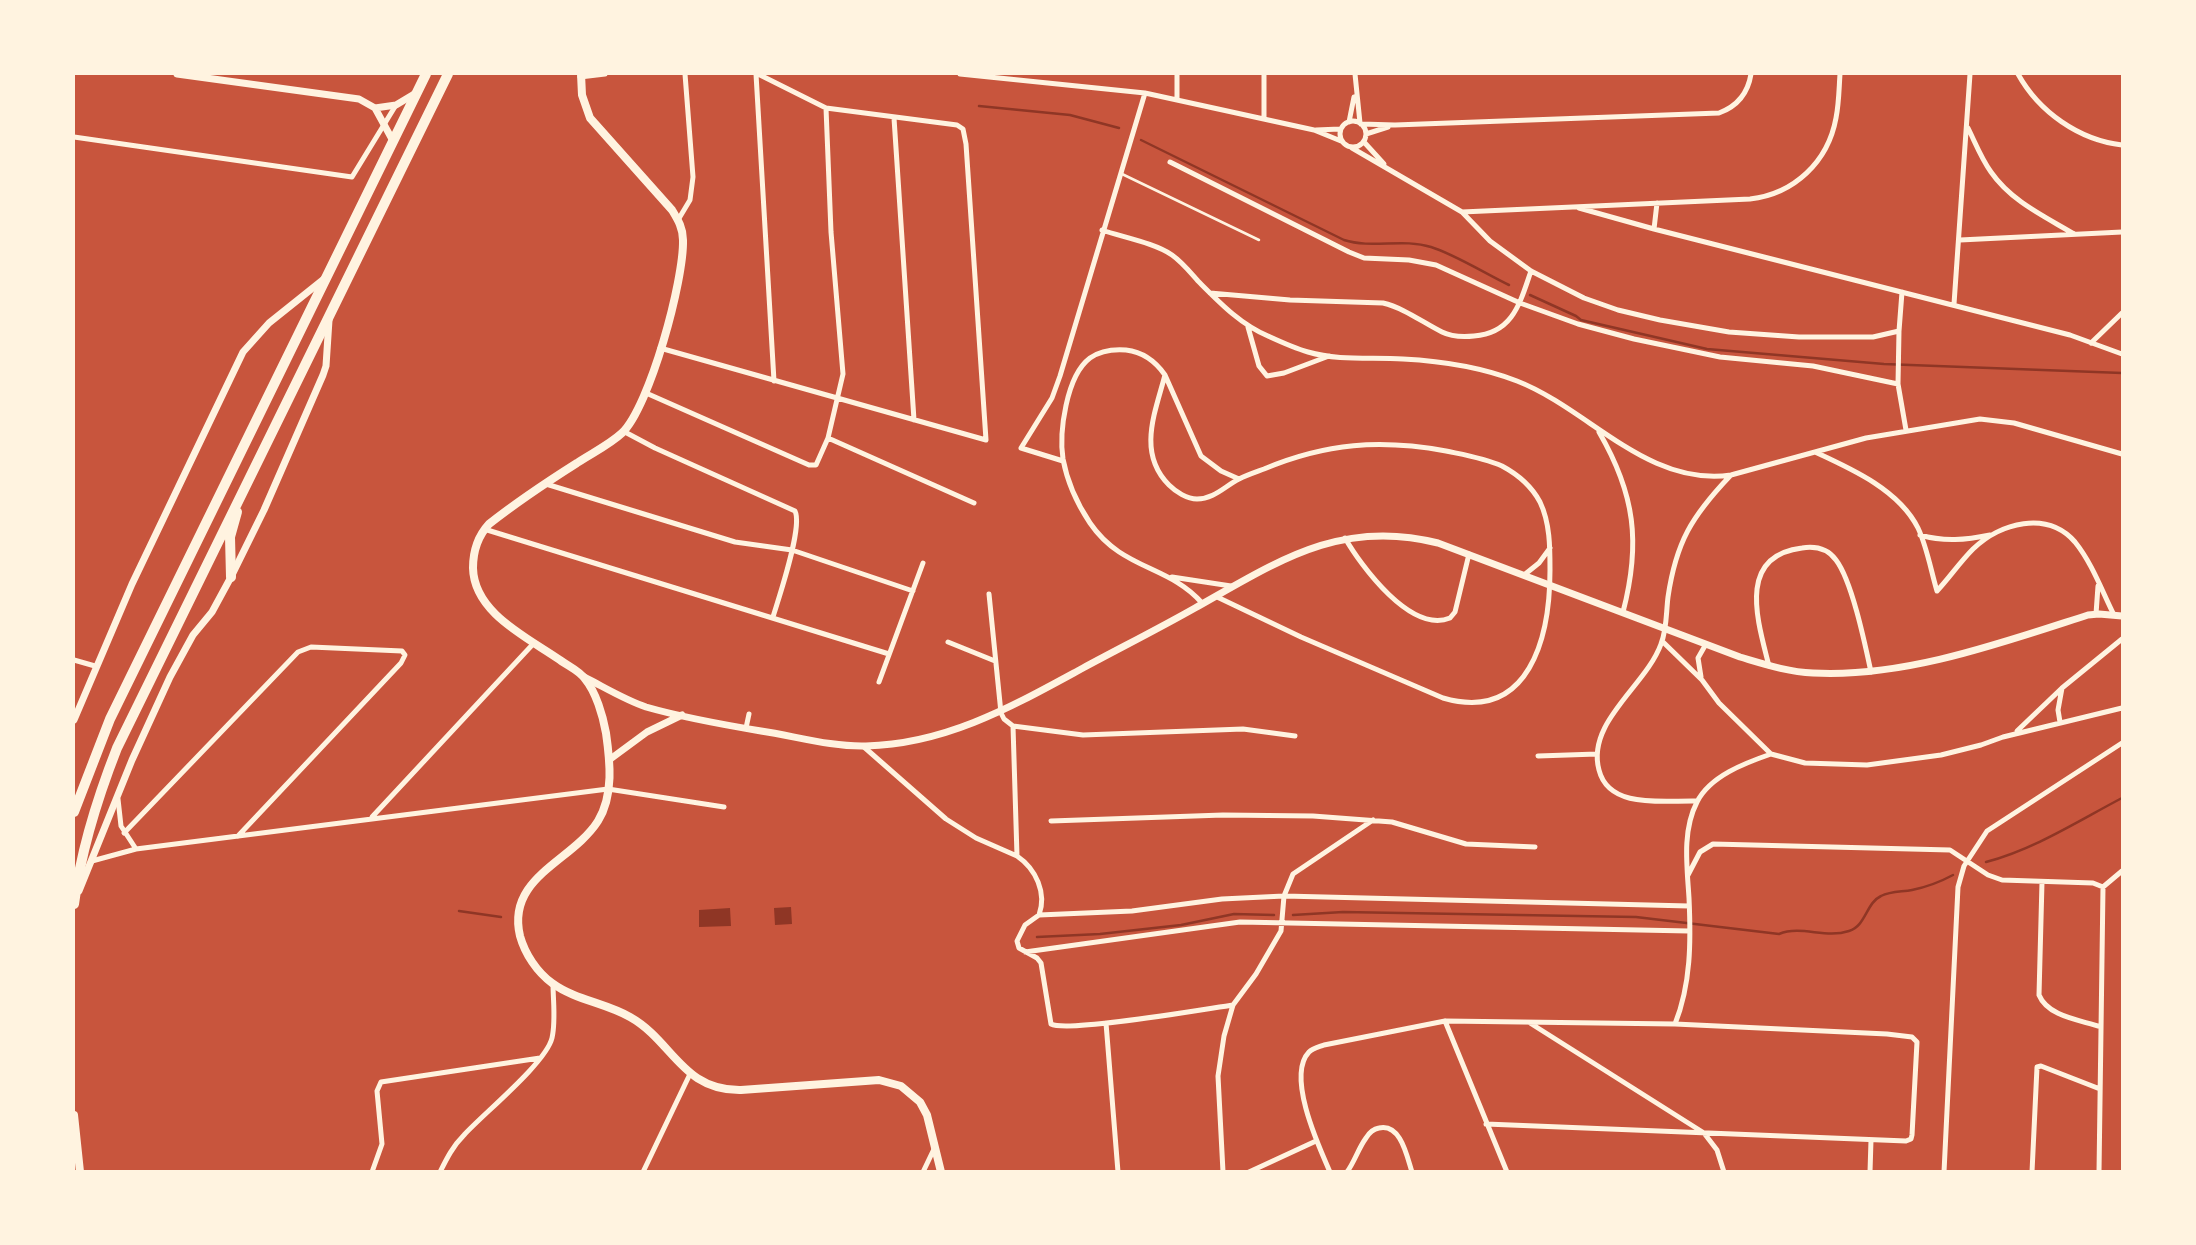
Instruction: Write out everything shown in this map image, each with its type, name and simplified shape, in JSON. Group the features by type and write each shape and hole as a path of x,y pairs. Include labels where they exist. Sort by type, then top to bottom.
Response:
{"highway":[{"path":"74,812 110,719 426,74"},
{"path":"74,902 85,841 101,788 117,748 448,74"},
{"path":"231,577 230,537 248,479"}],"main road":[{"path":"580,75 582,95 590,118 646,179 678,220 682,227 683,240 680,269 646,393 623,431 499,516 484,530 474,554 474,578 487,607 500,619 584,677 602,717 609,760 604,809 592,828 530,886 519,908 519,930 525,952 552,984 631,1017 690,1074 712,1087 724,1090 878,1080 901,1086 920,1101 927,1115 941,1171"},
{"path":"74,1115 80,1171"}],"street":[{"path":"177,74 359,100 375,108 393,141"},
{"path":"580,75 605,74"},
{"path":"678,220 690,200 693,177 685,74"},
{"path":"660,348 774,381 914,421 986,440 969,181 963,130 957,125 826,108 757,74 774,381"},
{"path":"960,74 1145,93 1314,130 1341,141 1462,212 1490,241 1531,271 1584,298 1619,310 1729,332 1799,337 1873,337 1899,331"},
{"path":"1177,74 1177,100"},
{"path":"1264,118 1265,74"},
{"path":"1352,148 1364,142 1366,134 1361,124 1355,74"},
{"path":"1349,122 1395,125 1719,113 1729,110 1742,98 1748,88 1751,74"},
{"path":"1462,212 1762,197 1782,190 1802,177 1821,157 1833,132 1840,74"},
{"path":"1954,304 1970,74"},
{"path":"2018,74 2040,103 2061,122 2086,135 2123,145"},
{"path":"1314,130 1340,129 1349,122 1355,90"},
{"path":"375,108 396,104 416,92"},
{"path":"1063,461 1021,447 1052,398 1145,93"},
{"path":"74,138 352,177 396,104"},
{"path":"646,393 808,465 816,464 828,439 843,374 831,232 826,108"},
{"path":"894,118 914,421"},
{"path":"1366,134 1395,125"},
{"path":"1967,125 1989,170 2007,191 2022,203 2075,234"},
{"path":"1340,129 1341,141"},
{"path":"1364,142 1389,169"},
{"path":"1170,162 1364,258 1409,260 1436,265 1520,303 1578,324 1720,357 1813,366 1898,384"},
{"path":"1654,229 1657,203"},
{"path":"1579,208 1954,304 2122,354"},
{"path":"1102,230 1168,252 1248,327 1308,352 1329,356 1441,363 1516,381 1561,402 1598,430 1646,458 1697,476 1713,478 1731,475 1906,430 1980,419 1997,420 2123,454"},
{"path":"1959,240 2123,232"},
{"path":"1210,293 1290,300 1383,303 1445,333 1472,337 1496,332 1508,321 1520,303 1531,271"},
{"path":"74,720 132,584 243,352 269,323 327,277"},
{"path":"1902,292 1898,384 1906,430"},
{"path":"2091,343 2123,313"},
{"path":"74,902 132,760 170,677 193,635 212,612 231,577 264,510 323,375 329,316"},
{"path":"1248,327 1259,366 1267,376 1284,373 1329,356"},
{"path":"1231,586 1169,576 1130,561 1109,545 1091,524 1075,496 1063,461 1065,411 1077,376 1091,358 1114,349 1135,351 1154,362 1165,375 1201,456 1221,471 1240,479"},
{"path":"1165,375 1150,436 1150,451 1158,471 1174,490 1195,499 1217,494 1240,479 1286,460 1349,445 1394,444 1466,455 1504,467 1531,489 1543,511 1550,548 1550,585 1541,642 1530,670 1520,682 1499,696 1468,703 1443,698 1215,596"},
{"path":"1598,430 1615,461 1631,513 1632,573 1623,612"},
{"path":"623,431 654,448 795,511 797,520 792,550 773,617"},
{"path":"828,439 974,503"},
{"path":"1815,452 1861,476 1903,506 1920,535 1937,591 1974,548 1993,534"},
{"path":"1697,801 1620,797 1607,787 1601,777 1597,754 1601,735 1653,661 1662,641 1672,572 1683,537 1706,503 1731,475"},
{"path":"547,484 735,541 792,550 913,591"},
{"path":"1920,535 1935,540 1961,540 1993,534 2021,523 2057,528 2074,541 2114,615"},
{"path":"484,530 889,654"},
{"path":"584,677 628,699 661,710 746,728 863,746 933,737 1001,713 1231,586 1296,555 1345,538 1380,535 1415,537 1469,554 1769,666 1812,673 1871,672 1926,663 2096,614 2123,616"},
{"path":"1345,538 1356,558 1382,589 1413,612 1434,620 1450,618 1455,612 1469,554"},
{"path":"1524,575 1539,563 1550,548"},
{"path":"1769,666 1756,608 1757,583 1774,558 1791,550 1808,548 1828,552 1838,562 1856,611 1871,672"},
{"path":"879,682 923,563"},
{"path":"1169,576 1194,594 1202,604"},
{"path":"2096,614 2099,596 2097,580"},
{"path":"989,594 1001,713 1013,726 1083,735 1243,729 1295,736"},
{"path":"2015,734 2062,688 2123,639"},
{"path":"1662,641 1771,754 1805,763 1867,765 1941,755 2060,722 2123,708"},
{"path":"372,817 535,642"},
{"path":"947,642 995,661"},
{"path":"1702,680 1698,658 1706,644"},
{"path":"124,833 298,652 311,647 400,650 405,655 401,663 236,837"},
{"path":"74,660 95,666"},
{"path":"2060,722 2059,703 2062,688"},
{"path":"657,727 661,710"},
{"path":"746,728 749,714"},
{"path":"609,760 657,727 682,715"},
{"path":"1013,726 1017,856"},
{"path":"1944,1171 1958,887 1968,860 1982,836 2001,820 2123,743"},
{"path":"863,746 955,825 976,838 1017,856 1029,866 1038,881 1042,902 1039,915"},
{"path":"1538,756 1597,754"},
{"path":"1675,1024 1688,983 1688,832 1697,801 1720,777 1750,761 1771,754"},
{"path":"92,861 136,849 608,789 724,807"},
{"path":"118,799 124,833 136,849"},
{"path":"1051,821 1223,815 1313,816 1373,820 1407,826 1466,844 1535,847"},
{"path":"1223,1171 1219,1076 1224,1036 1233,1005 1270,952 1283,923 1284,895 1293,874 1373,820"},
{"path":"1688,875 1700,852 1713,844 1942,849 1954,852 2001,880 2093,883 2103,887"},
{"path":"2103,887 2123,871"},
{"path":"2042,882 2039,985 2042,1002 2051,1011 2101,1027"},
{"path":"2099,1171 2103,887"},
{"path":"1233,1005 1106,1023 1054,1026 1049,1019 1041,964 1017,944 1018,935 1025,925 1039,915 1132,911 1222,899 1284,895 1689,909"},
{"path":"1025,952 1217,924 1255,922 1689,929"},
{"path":"440,1171 463,1135 540,1058 552,1040 552,984"},
{"path":"1445,1021 1507,1171"},
{"path":"1330,1171 1316,1141 1302,1094 1303,1071 1310,1051 1324,1045 1445,1021 1528,1021 1598,1025 1675,1024 1887,1034 1914,1038 1917,1045 1912,1138 1906,1141 1486,1124"},
{"path":"1528,1021 1704,1133 1717,1150 1724,1171"},
{"path":"1106,1023 1118,1171"},
{"path":"372,1171 382,1144 377,1091 381,1082 540,1058"},
{"path":"2032,1171 2037,1067 2100,1089"},
{"path":"643,1171 690,1074"},
{"path":"1347,1171 1370,1133 1381,1127 1391,1129 1400,1139 1412,1171"},
{"path":"1870,1171 1871,1140"},
{"path":"1249,1171 1316,1141"},
{"path":"923,1171 936,1145"}],"lane":[{"path":"1119,173 1259,240"}],"shaded area":[{"path":"791,907 792,924 775,925 774,908"},
{"path":"730,908 731,926 699,927 699,910"}],"waterway":[{"path":"979,106 1070,115 1119,128"},
{"path":"1141,140 1344,240 1365,244 1420,244 1460,259 1509,285"},
{"path":"1530,295 1581,320 1707,349 1884,364 2122,373"},
{"path":"1986,862 2039,842 2122,798"},
{"path":"1293,915 1343,912 1636,917 1779,934 1796,931 1831,934 1855,928 1881,896 1923,887 1953,875"},
{"path":"459,911 501,917"},
{"path":"1037,937 1100,934 1181,925 1234,914 1274,915"}]}
